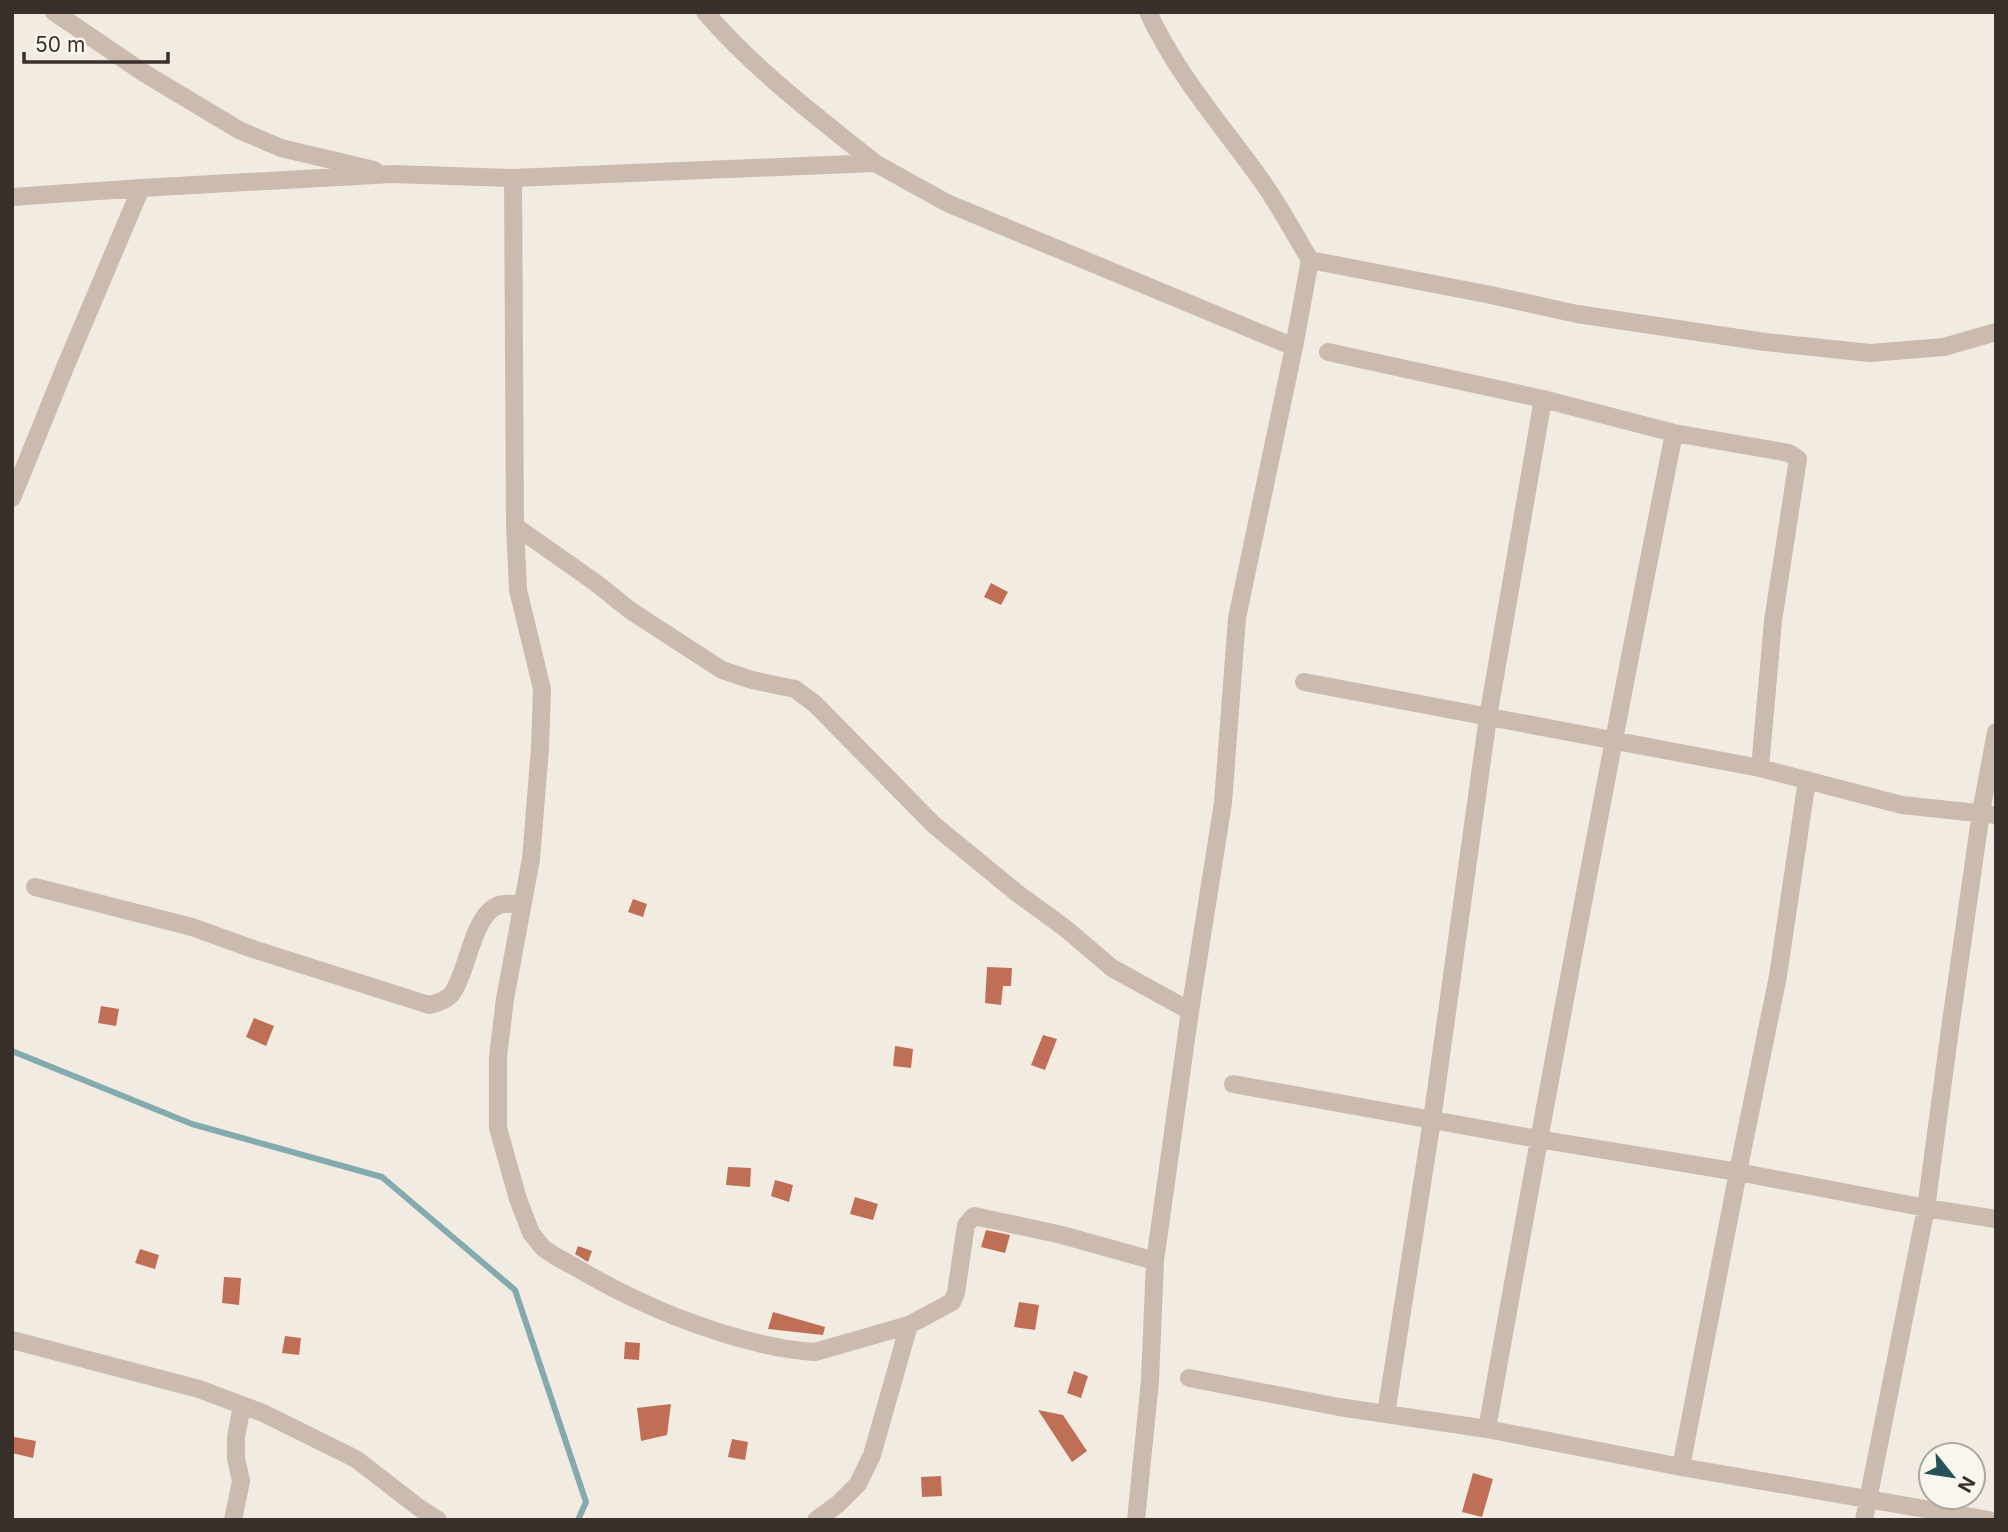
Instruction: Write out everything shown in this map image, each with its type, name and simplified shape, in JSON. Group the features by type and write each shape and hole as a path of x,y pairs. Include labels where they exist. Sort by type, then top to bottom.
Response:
{"street":[{"path":"54,12 144,73 239,130 281,148 393,174"},
{"path":"705,12 724,34 780,86 875,163 947,203 1294,347"},
{"path":"1136,1520 1150,1381 1155,1261 1223,803 1237,618 1311,260 1261,180 1188,83 1160,38 1148,12"},
{"path":"12,197 393,174 513,178 875,163"},
{"path":"513,178 515,527 518,590 542,689 531,859 505,999 497,1083 498,1128 531,1233 543,1248 555,1256 631,1297 692,1324 753,1341 815,1352 909,1325 952,1302 956,1293 966,1224 974,1216 1062,1235 1155,1261"},
{"path":"12,498 141,188"},
{"path":"1311,260 1577,314 1765,342 1870,353 1944,347 1996,332"},
{"path":"1328,352 1543,399 1674,433 1789,453 1798,459 1773,621 1760,768"},
{"path":"1386,1414 1432,1120 1488,717 1543,399"},
{"path":"1487,1429 1538,1139 1674,433"},
{"path":"515,527 596,583 631,611 722,670 752,680 795,688 816,704 934,825 1112,968 1190,1011"},
{"path":"1304,682 1760,768 1902,805 1989,814"},
{"path":"1864,1520 1926,1208 1951,1022 1989,814 1996,732"},
{"path":"1681,1467 1778,976 1807,780"},
{"path":"35,887 192,927 429,1005 453,994 481,923 489,912 500,905 522,904"},
{"path":"1233,1084 1996,1219"},
{"path":"816,1520 838,1504 858,1484 872,1455 909,1325"},
{"path":"12,1340 199,1389 287,1424 356,1459 438,1520"},
{"path":"1189,1378 1339,1407 1487,1429 1681,1467 1989,1520"},
{"path":"233,1520 242,1481 236,1458 236,1437 242,1406"}],"building":[{"path":"991,583 1008,592 1001,605 984,597"},
{"path":"633,899 647,904 643,917 628,912"},
{"path":"987,967 1012,968 1011,986 1003,986 1001,1005 985,1003"},
{"path":"101,1006 119,1009 116,1026 98,1023"},
{"path":"254,1018 274,1026 266,1046 246,1037"},
{"path":"1043,1035 1057,1039 1045,1070 1031,1065"},
{"path":"895,1046 913,1049 911,1068 893,1066"},
{"path":"728,1167 751,1168 750,1187 726,1185"},
{"path":"775,1180 793,1185 789,1202 771,1196"},
{"path":"855,1197 878,1204 873,1220 850,1214"},
{"path":"986,1230 1010,1235 1005,1253 981,1247"},
{"path":"578,1246 592,1251 588,1262 575,1254"},
{"path":"140,1249 159,1255 155,1269 135,1263"},
{"path":"224,1277 241,1278 239,1305 222,1303"},
{"path":"1019,1302 1039,1305 1035,1330 1014,1327"},
{"path":"773,1312 825,1327 823,1335 768,1329"},
{"path":"285,1336 301,1338 299,1355 282,1353"},
{"path":"625,1342 640,1343 639,1360 624,1359"},
{"path":"1074,1371 1088,1376 1081,1398 1067,1393"},
{"path":"671,1404 667,1435 641,1441 637,1408"},
{"path":"1038,1410 1063,1415 1087,1451 1072,1462"},
{"path":"14,1437 36,1441 33,1458 12,1453"},
{"path":"732,1439 748,1442 745,1460 728,1457"},
{"path":"1473,1473 1493,1479 1482,1517 1462,1512"},
{"path":"941,1476 942,1496 922,1497 921,1477"}],"waterway":[{"path":"12,1051 192,1124 382,1177 515,1290 586,1502 578,1520"}]}
